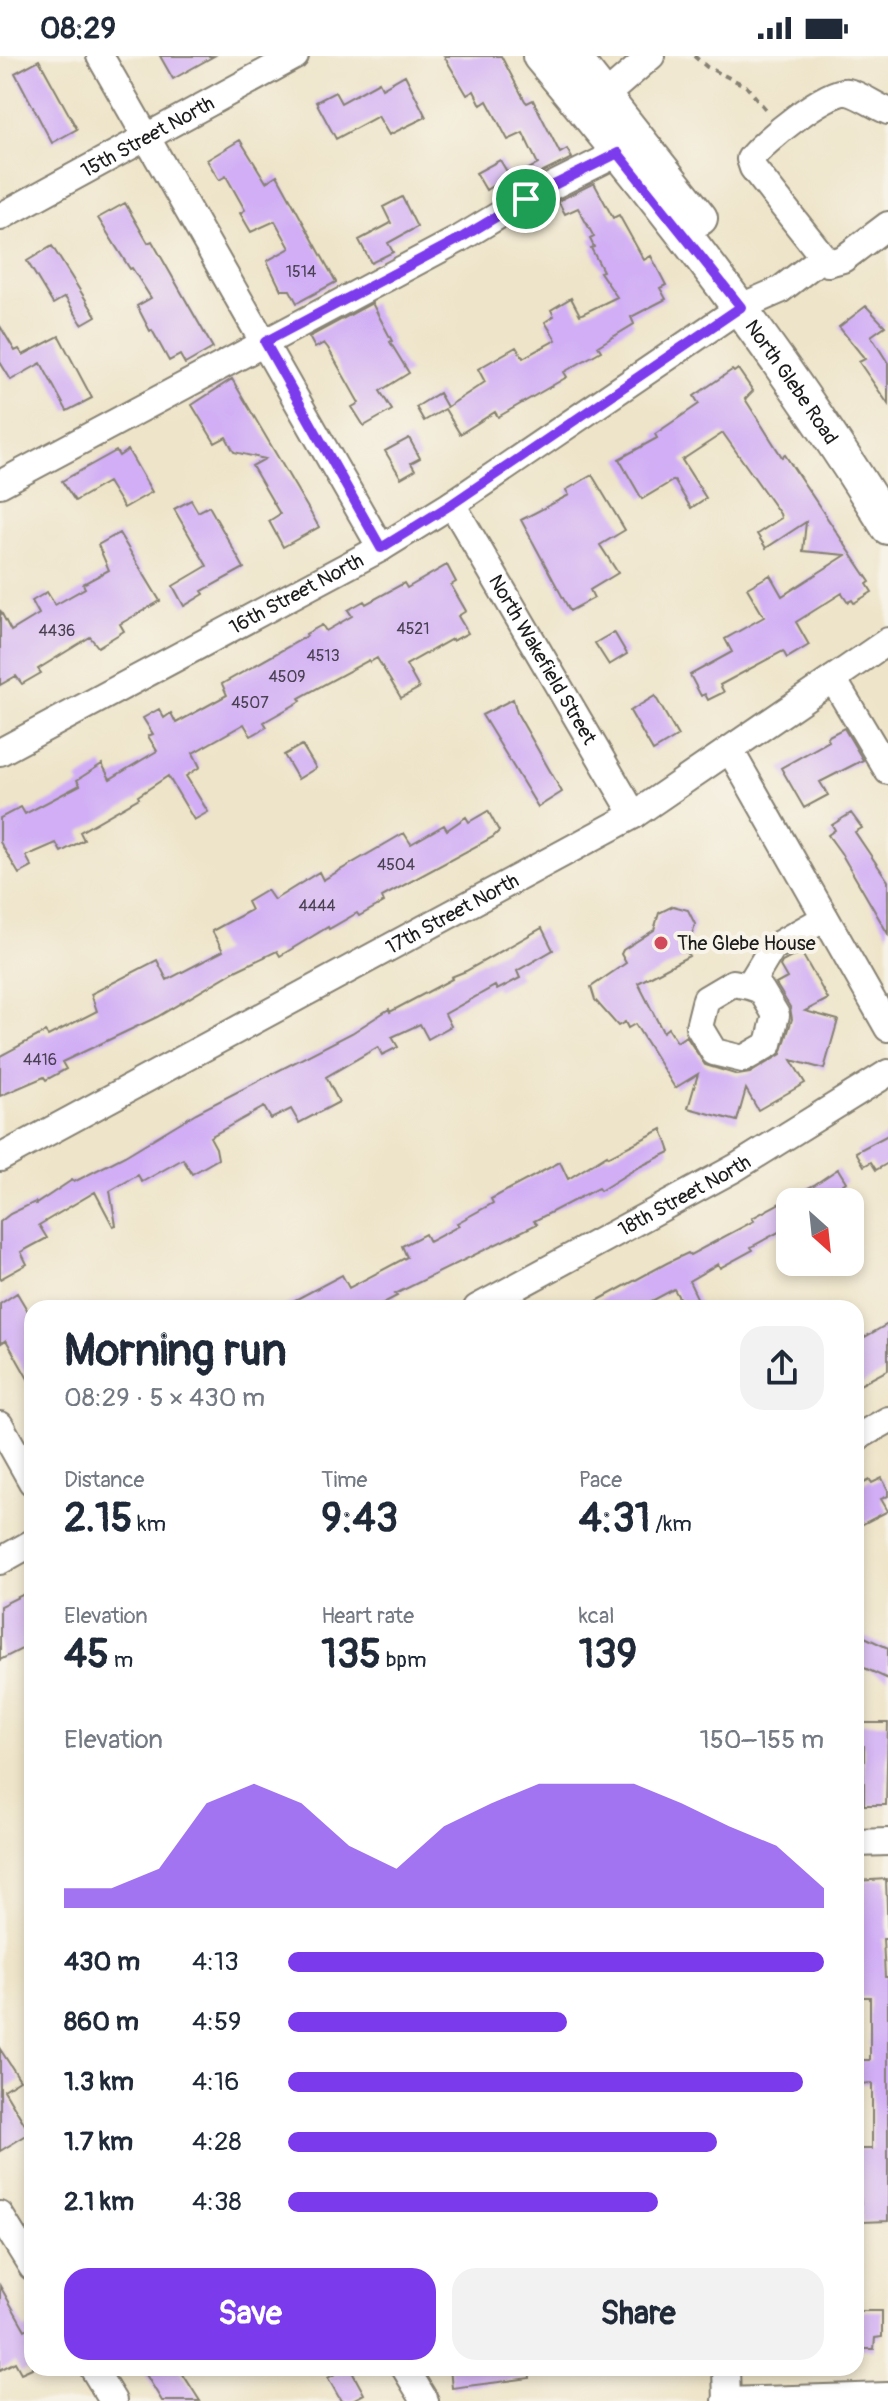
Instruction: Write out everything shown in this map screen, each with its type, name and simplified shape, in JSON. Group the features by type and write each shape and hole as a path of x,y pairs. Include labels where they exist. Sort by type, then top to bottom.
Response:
{"main road":[{"name":"North Glebe Road","path":"540,56 596,104 752,302 801,392 888,527"},
{"name":"North Glebe Road","path":"572,56 618,153 823,382 888,483"}],"street":[{"path":"100,56 381,548"},
{"name":"15th Street North","path":"0,217 295,56"},
{"path":"596,104 651,56"},
{"path":"888,111 849,92 836,92 783,128 750,159 753,168 828,263 833,264 888,225"},
{"path":"0,484 461,238 526,199 618,153"},
{"name":"16th Street North","path":"0,752 381,548 452,504 752,302 780,290 823,257"},
{"name":"North Wakefield Street","path":"452,504 634,815"},
{"name":"17th Street North","path":"0,1158 634,815 888,641"},
{"path":"833,679 888,771"},
{"path":"730,750 888,1028"},
{"path":"749,986 772,948 825,918"},
{"name":"18th Street North","path":"509,1300 735,1168 888,1073"},
{"path":"864,1434 888,1420"},
{"path":"0,1425 24,1468"},
{"path":"0,1561 24,1548"},
{"path":"864,1843 888,1842"},
{"path":"0,2215 24,2254"},
{"path":"98,2376 113,2401"},
{"path":"410,2376 425,2401"},
{"path":"726,2376 727,2401 888,2396"}],"path":[{"path":"694,56 707,67 746,86 783,128"}],"building":[{"path":"160,56 214,56 173,79"},
{"path":"444,56 501,56 525,101 533,100 560,153 567,149 572,158 529,179 525,171 538,164 523,133 508,140 487,101 481,105 474,91 467,95"},
{"path":"39,60 77,129 52,143 15,73"},
{"path":"405,75 426,117 389,135 378,116 336,139 316,102 335,92 341,103 379,82 382,88"},
{"path":"240,140 266,182 277,175 336,282 297,303 290,290 281,290 267,261 290,248 275,221 251,232 240,213 245,210 226,176 219,180 207,160"},
{"path":"500,160 509,175 486,190 476,173"},
{"path":"594,183 613,218 619,215 644,260 651,256 666,285 660,288 666,299 631,317 634,324 598,346 601,351 564,372 567,377 498,417 495,412 460,434 445,409 424,421 416,407 439,393 447,407 485,382 478,369 516,347 523,358 556,340 545,322 554,316 551,310 571,298 580,315 617,297 600,272 603,271 591,248 594,247 590,239 594,237 578,208 565,214 558,201"},
{"path":"402,197 417,227 388,243 393,252 371,263 359,240 391,223 383,207"},
{"path":"125,203 148,243 152,241 213,348 185,364 180,355 169,361 150,331 137,306 151,298 98,218"},
{"path":"52,246 96,316 82,324 65,297 53,304 27,261"},
{"path":"372,303 409,373 380,391 392,410 364,426 352,407 359,403 328,348 324,343 315,348 309,337"},
{"path":"866,306 885,326 871,336 888,363 888,404 859,362 865,359 839,327"},
{"path":"0,326 15,351 19,349 23,355 59,336 92,398 67,411 41,363 11,380 0,362"},
{"path":"738,369 753,391 745,399 870,582 867,584 872,592 854,603 852,600 848,602 842,593 796,622 809,645 787,658 783,651 720,685 724,692 708,700 705,694 701,696 690,675 732,652 725,639 764,617 747,588 770,575 782,596 846,555 803,551 806,522 766,548 757,534 781,518 780,514 723,433 682,460 706,498 691,508 674,480 642,499 619,459 657,438 655,434 699,404 694,396"},
{"path":"232,379 319,527 283,547 269,521 280,514 252,466 265,459 234,452 226,437 215,443 192,405"},
{"path":"409,438 420,458 411,463 415,470 401,478 385,451"},
{"path":"128,450 152,492 124,508 108,482 75,501 62,481 116,451 119,456"},
{"path":"592,475 625,530 600,545 618,573 590,590 594,598 570,611 521,520 569,495 566,490"},
{"path":"191,500 198,512 209,506 244,568 202,591 204,594 184,606 173,586 207,566 174,509"},
{"path":"119,533 160,601 120,624 124,631 98,647 90,637 38,669 41,673 22,684 16,676 0,685 0,610 11,631 39,614 32,601 47,592 55,605 85,588 83,584 109,570 98,545"},
{"path":"447,565 456,582 451,585 466,611 458,616 468,633 406,665 419,688 401,698 377,658 369,660 299,698 301,701 264,722 267,727 251,736 244,724 193,753 200,767 186,776 208,812 194,820 168,776 139,798 80,832 84,840 61,852 56,843 26,856 32,867 19,874 0,842 0,818 21,807 25,814 80,785 77,780 102,764 110,779 157,751 148,736 153,734 143,718 159,709 164,718 171,713 176,723 227,695 222,684 306,634 322,625 326,631 352,616 348,610 364,601 366,604 404,583 407,588"},
{"path":"614,632 627,654 609,665 595,643"},
{"path":"655,696 678,736 653,751 630,711"},
{"path":"513,699 517,713 562,792 538,807 482,715"},
{"path":"844,728 863,760 820,782 828,795 804,808 781,768 829,741 827,737"},
{"path":"302,745 316,768 298,779 284,755"},
{"path":"488,811 499,831 493,837 382,897 384,902 359,916 357,913 328,927 280,956 277,951 235,971 157,1017 62,1062 66,1069 46,1080 44,1077 0,1096 0,1056 45,1032 48,1036 97,1011 91,994 157,960 167,980 223,951 212,931 251,910 247,902 267,890 274,900 319,872 323,880 404,833 411,844 444,825 447,830 466,817 469,822"},
{"path":"851,813 862,828 855,832 888,881 888,934 828,835 835,830 832,825"},
{"path":"673,906 688,910 695,924 691,938 682,943 689,956 638,983 663,1032 668,1028 677,1042 686,1036 705,1065 738,1075 750,1073 781,1054 792,1019 790,1007 776,984 787,978 780,966 782,962 801,952 828,999 805,1011 838,1020 824,1069 791,1060 805,1083 758,1110 746,1089 737,1121 688,1108 698,1074 675,1088 635,1024 628,1028 625,1022 618,1026 595,1000 591,987 626,963 621,954 623,950 654,930 659,913"},
{"path":"542,928 553,950 517,971 520,978 497,990 495,986 445,1014 451,1026 428,1039 420,1024 392,1037 398,1047 382,1055 378,1047 326,1077 339,1102 299,1123 291,1109 271,1119 264,1107 210,1137 218,1159 192,1174 183,1159 142,1182 138,1175 110,1191 116,1225 113,1226 95,1192 39,1225 47,1238 21,1252 27,1264 0,1279 0,1222 10,1214 36,1204 72,1180 74,1182 125,1156 196,1113 352,1033 389,1009 390,1012"},
{"path":"662,1129 670,1152 600,1191 598,1188 534,1221 537,1224 395,1294 397,1296 389,1300 295,1300 342,1275 349,1288 407,1257 402,1246 425,1234 429,1242 493,1203 491,1199 560,1162 568,1179"},
{"path":"888,1135 888,1163 876,1170 871,1162 864,1166 856,1152"},
{"path":"838,1169 846,1182 842,1185 844,1188 808,1188"},
{"path":"776,1205 776,1234 751,1247 753,1250 720,1268 718,1264 689,1281 698,1300 680,1300 674,1289 653,1300 599,1300 754,1221 752,1218"},
{"path":"17,1293 24,1305 24,1372 6,1340 0,1344 0,1304"},
{"path":"888,1324 888,1370 864,1383 864,1338"},
{"path":"882,1478 888,1496 881,1499 888,1511 864,1523 864,1483 870,1480 872,1483"},
{"path":"24,1594 24,1648 0,1660 0,1606"},
{"path":"864,1637 888,1648 888,1679 864,1668"},
{"path":"864,1723 888,1723 886,1805 864,1805"},
{"path":"886,1879 888,1939 883,1939 885,1977 888,1977 888,2221 864,2222 864,2149 872,2149 872,2083 864,2084 864,2060 870,2060 870,1997 864,1997 864,1880"},
{"path":"0,2049 20,2080 4,2090 24,2123 24,2137 0,2151"},
{"path":"0,2286 24,2328 24,2372 21,2373 15,2362 0,2370"},
{"path":"864,2311 882,2311 882,2337 875,2338 874,2349 864,2349"},
{"path":"147,2376 184,2376 200,2401 162,2401"},
{"path":"354,2376 364,2394 351,2401 341,2401 328,2378"},
{"path":"451,2376 530,2376 530,2378 452,2388"}],"place":[{"name":"The Glebe House","path":"661,943"}],"route":[{"path":"618,153 741,307 452,504 381,548 265,342 461,238 526,199 618,153"}]}
